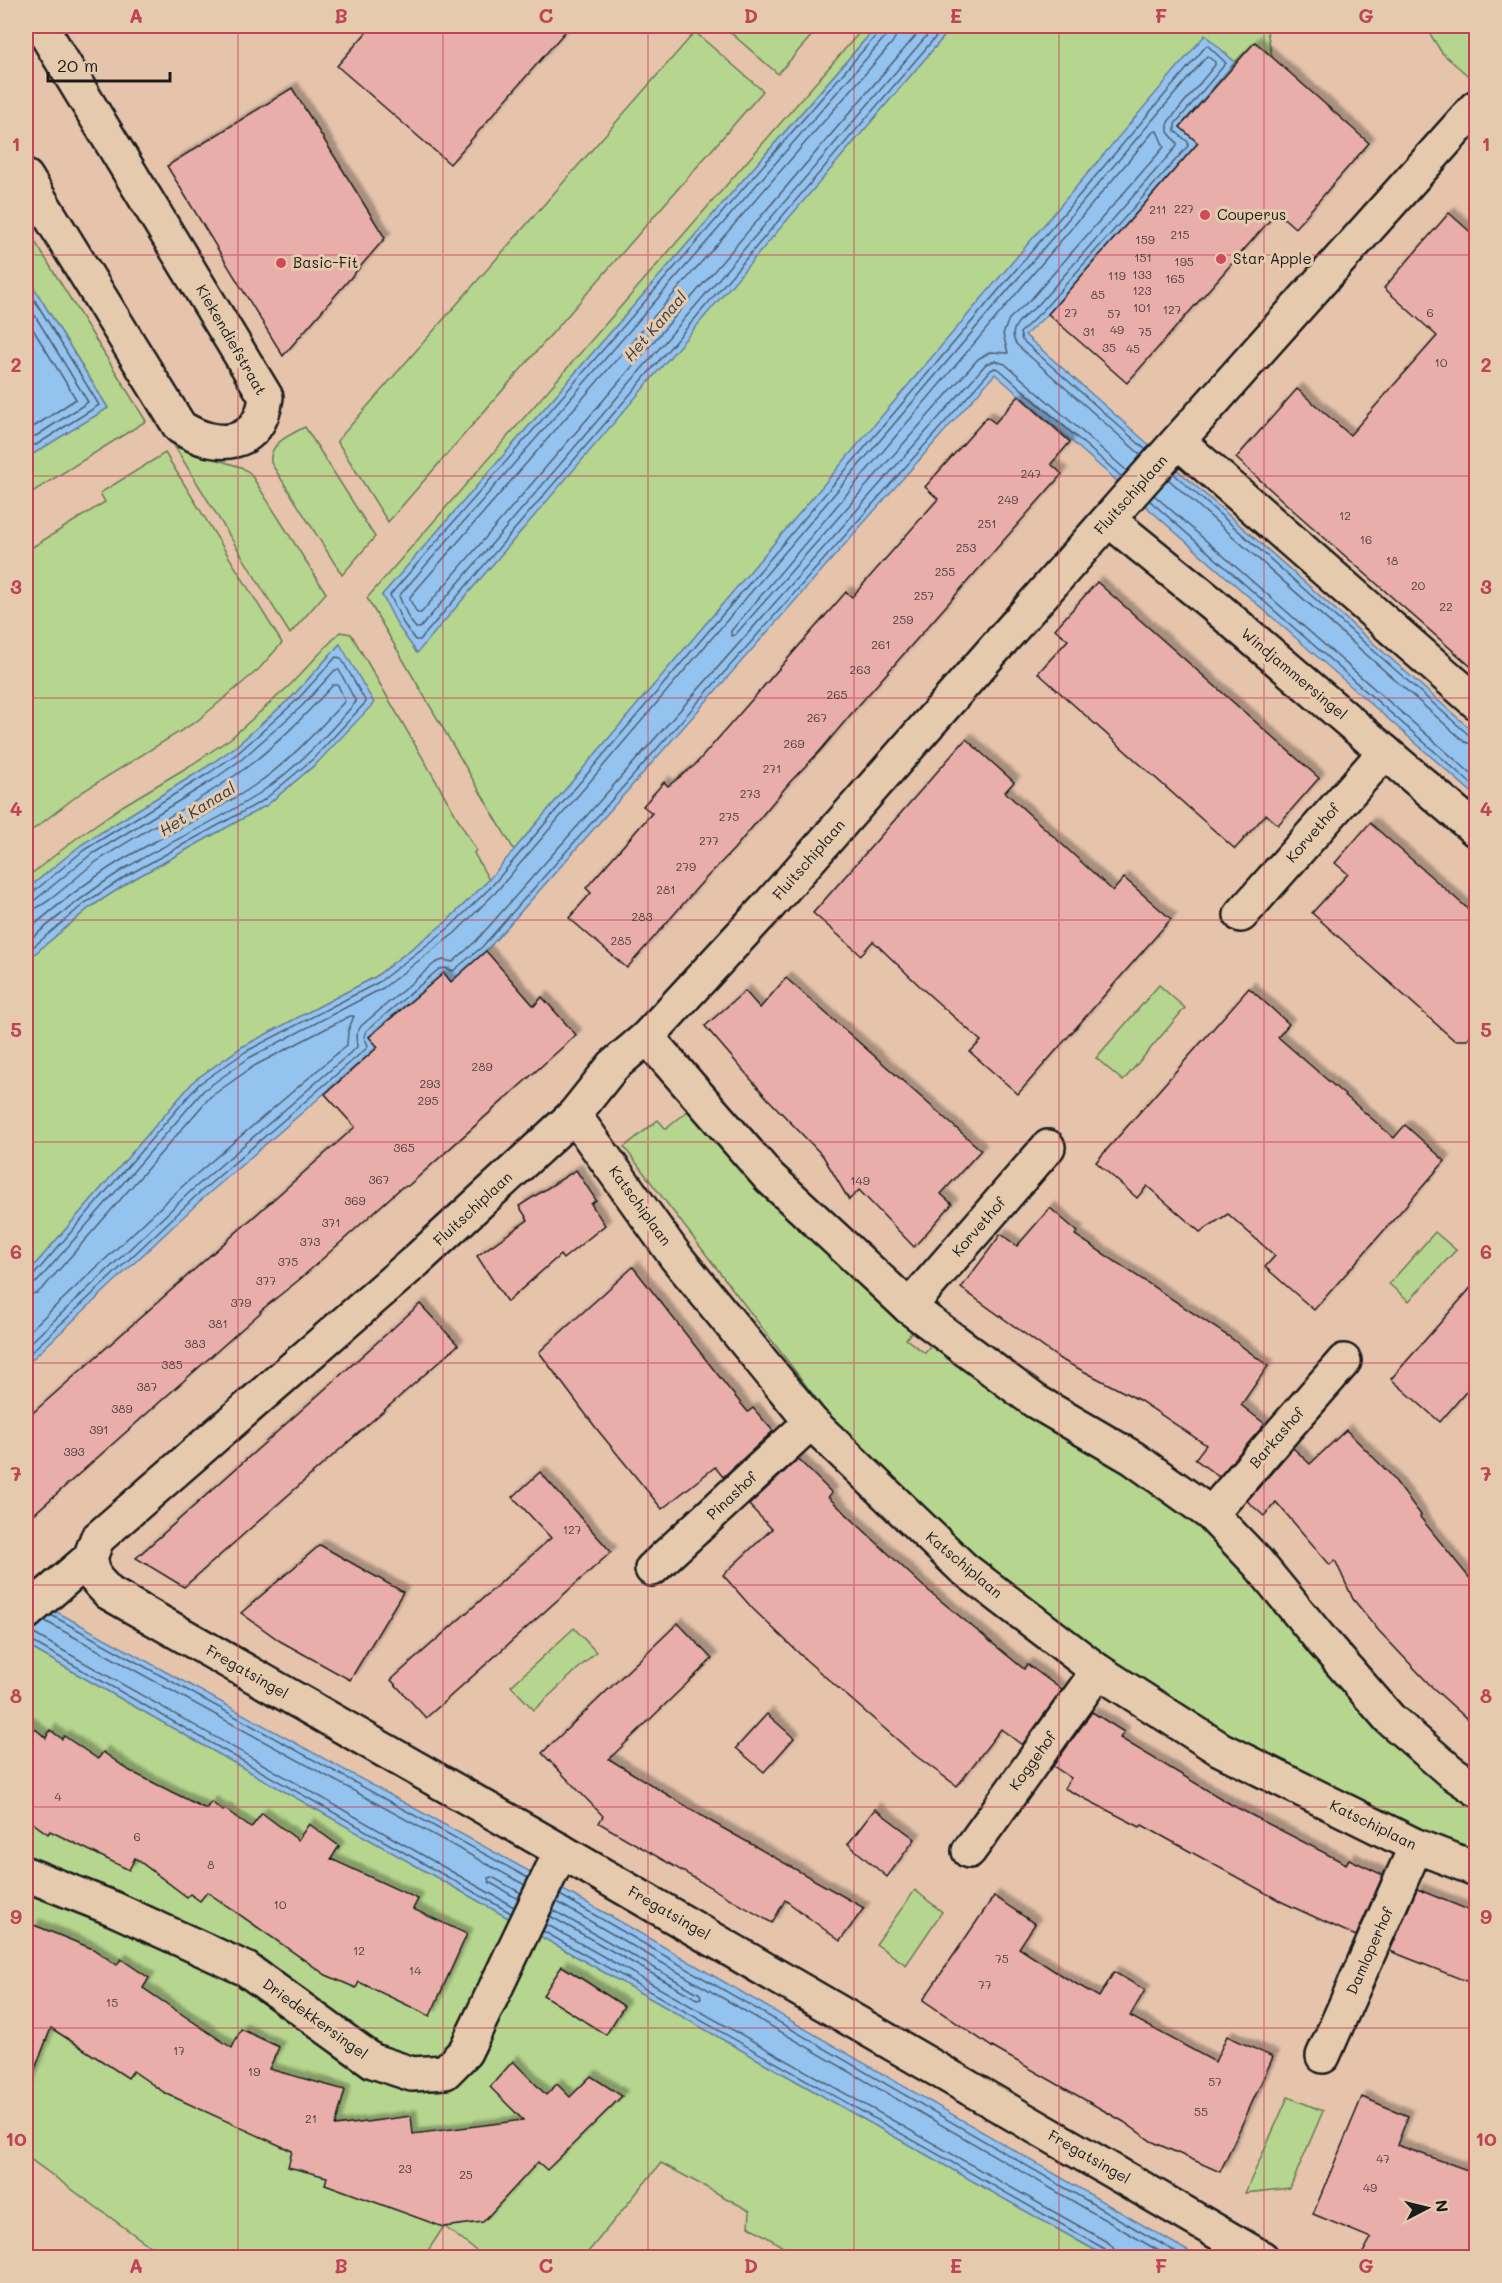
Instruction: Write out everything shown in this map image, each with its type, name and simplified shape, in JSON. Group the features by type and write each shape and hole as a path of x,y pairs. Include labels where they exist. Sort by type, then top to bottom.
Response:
{"street":[{"name":"Kiekendiefstraat","path":"26,177 180,427 209,442 226,442 242,437 254,427 264,414 266,398 41,26"},
{"name":"Fluitschiplaan","path":"90,1558 98,1539 417,1260 574,1115 613,1066 647,1037 771,903 1476,107"},
{"path":"1174,447 1476,702"},
{"name":"Windjammersingel","path":"1119,508 1385,752 1476,830"},
{"name":"Korvethof","path":"1241,915 1385,752"},
{"path":"647,1037 769,1177 909,1307 1035,1401 1133,1458 1211,1514 1257,1562 1390,1719 1450,1771 1476,1789"},
{"name":"Katschiplaan","path":"574,1115 676,1257 811,1422 963,1568 1098,1671 1220,1749 1416,1846 1476,1869"},
{"name":"Korvethof","path":"909,1307 1048,1147"},
{"name":"Barkashof","path":"1211,1514 1344,1361"},
{"name":"Pinashof","path":"652,1569 811,1422"},
{"path":"26,1613 90,1558"},
{"name":"Fregatsingel","path":"90,1558 95,1578 110,1593 559,1856 1262,2258"},
{"name":"Koggehof","path":"969,1851 1098,1671"},
{"name":"Damloperhof","path":"1323,2056 1416,1846"},
{"name":"Driedekkersingel","path":"26,1874 112,1908 246,1969 373,2061 412,2074 445,2072 465,2052 559,1856"}],"green space":[{"path":"723,26 820,26 778,74"},
{"path":"865,26 877,26 382,595 416,652 953,26 1266,26 1272,56 1255,42 1235,62 1205,36 514,850 367,598"},
{"path":"1425,26 1467,26 1476,34 1476,76 1473,80 1442,53"},
{"path":"695,32 763,91 388,522 337,441"},
{"path":"26,227 146,421 26,496 26,447 33,453 108,408 26,275"},
{"path":"305,427 375,537 342,575 271,463 271,456 276,445"},
{"path":"175,447 241,467 250,473 326,593 290,634"},
{"path":"165,453 282,643 259,669 197,721 82,792 26,835 26,551 105,502 100,493"},
{"path":"340,632 351,634 476,850 474,853 489,880 446,922 375,977 242,1047 195,1080 26,1275 26,961 89,908 132,880 267,805 318,762 339,645 293,696 234,748 81,845 26,890 26,878 78,837 124,805 231,738 290,685"},
{"path":"1159,985 1185,1008 1123,1081 1096,1058"},
{"path":"690,1109 915,1327 906,1339 925,1353 935,1341 1109,1457 1206,1528 1476,1800 1476,1856 1407,1830 1203,1721 1020,1599 837,1426 624,1147 658,1120 666,1129"},
{"path":"1435,1232 1456,1250 1409,1301 1389,1284"},
{"path":"574,1628 596,1652 534,1710 511,1686"},
{"path":"26,1645 1107,2257 799,2257 749,2226 750,2211 661,2163 584,2257 484,2257 444,2226 424,2257 165,2257 26,2156"},
{"path":"915,1890 942,1912 906,1965 876,1944"},
{"path":"1288,2097 1323,2111 1290,2188 1245,2193"}],"water":[{"name":"Het Kanaal","path":"877,26 953,26 417,653 398,626 382,595"},
{"path":"1205,35 1235,62 1180,127 1198,143 1048,314 1025,335 1476,734 1476,796 995,374 486,951 451,982 444,973 369,1036 378,1047 200,1201 26,1365 26,1275 195,1080 242,1047 375,977 446,922 486,883"},
{"path":"26,275 108,408 33,454 26,447"},
{"name":"Het Kanaal","path":"340,644 374,703 318,762 267,805 132,880 89,908 26,961 26,890 81,845 234,748 293,696"},
{"path":"26,1595 607,1914 1198,2257 1107,2257 26,1645"}],"building":[{"path":"372,26 570,26 450,164 337,66"},
{"name":"Couperus","path":"1255,42 1369,143 1295,228 1277,212 1127,383 1048,314 1198,143 1180,127"},
{"path":"292,88 385,238 283,356 167,166"},
{"path":"1449,213 1476,237 1476,671 1236,458 1297,389 1350,435 1437,336 1384,288"},
{"path":"1019,396 1070,442 1051,464 1062,474 627,968 569,918 591,893 586,888 652,813 643,806 664,782 668,786 695,765 846,592 852,597 938,499 925,487 987,417 995,423"},
{"path":"1097,582 1319,778 1278,825 1266,814 1235,849 1038,673 1068,640 1055,629"},
{"path":"966,739 1014,782 1005,792 1113,891 1124,878 1171,919 1018,1094 970,1052 981,1041 873,941 861,955 813,913"},
{"path":"1370,823 1476,916 1476,1028 1467,1040 1454,1040 1312,913 1348,874 1335,863"},
{"path":"486,951 534,1006 542,997 576,1035 408,1186 402,1187 300,1279 260,1311 26,1521 26,1419 355,1127 325,1094 378,1047 369,1037 444,973 451,982"},
{"path":"786,978 981,1150 941,1194 952,1204 914,1247 859,1190 849,1200 823,1156 767,1098 705,1026 745,991 760,1008"},
{"path":"1249,988 1289,1024 1278,1037 1394,1138 1405,1125 1445,1161 1314,1310 1265,1267 1275,1256 1228,1214 1200,1232 1147,1186 1137,1198 1096,1162"},
{"path":"576,1170 596,1200 591,1204 605,1225 563,1259 560,1255 507,1302 477,1256 528,1220 519,1206"},
{"path":"1050,1208 1078,1232 1075,1235 1228,1336 1268,1366 1241,1405 1265,1424 1219,1477 1195,1459 1206,1445 1139,1400 1060,1359 961,1288 1001,1234 1017,1246"},
{"path":"633,1267 748,1412 753,1408 773,1431 723,1477 715,1467 662,1509 596,1428 539,1352"},
{"path":"1476,1282 1476,1380 1440,1422 1391,1379"},
{"path":"420,1304 458,1345 184,1587 136,1558"},
{"path":"1346,1430 1390,1474 1421,1515 1420,1517 1476,1586 1476,1727 1432,1687 1379,1631 1353,1599 1335,1560 1330,1565 1276,1502 1264,1516 1247,1501 1293,1448 1310,1464"},
{"path":"798,1459 832,1493 828,1497 924,1587 1024,1669 1027,1664 1062,1690 1022,1745 1001,1729 957,1786 916,1756 806,1660 753,1609 723,1575 772,1529 749,1505"},
{"path":"540,1472 611,1552 426,1718 391,1680 551,1538 513,1497"},
{"path":"320,1545 403,1592 350,1680 280,1641 241,1613"},
{"path":"678,1623 712,1659 609,1759 712,1822 864,1908 840,1941 785,1900 772,1923 599,1823 603,1816 542,1753"},
{"path":"1092,1712 1124,1732 1120,1738 1232,1805 1346,1864 1349,1859 1383,1875 1356,1936 1282,1902 1142,1825 1140,1827 1064,1788 1071,1778 1053,1766"},
{"path":"767,1714 794,1738 764,1772 736,1748"},
{"path":"26,1721 46,1738 50,1730 62,1739 64,1736 98,1759 103,1752 130,1771 206,1809 211,1802 223,1811 225,1809 251,1828 262,1813 298,1840 309,1824 339,1846 331,1859 418,1899 413,1909 467,1934 430,2016 359,1982 356,1988 326,1975 207,1892 200,1901 190,1894 187,1897 135,1858 129,1870 50,1831 48,1834 26,1818"},
{"path":"875,1809 915,1839 887,1877 848,1844"},
{"path":"1417,1889 1476,1913 1476,1985 1390,1951"},
{"path":"994,1896 1035,1924 1019,1948 1059,1974 1099,1997 1114,1972 1145,1990 1130,2016 1215,2062 1227,2036 1273,2057 1220,2172 1151,2141 1124,2122 992,2047 923,2000"},
{"path":"34,1925 93,1949 117,1965 121,1959 149,1978 143,1988 232,2048 241,2029 279,2047 269,2069 345,2090 335,2126 411,2116 413,2134 523,2120 490,2087 513,2061 546,2095 557,2084 570,2097 591,2076 622,2096 547,2170 538,2162 483,2222 443,2227 325,2184 327,2177 288,2167 292,2151 165,2093 133,2071 128,2078 51,2028 28,2087 26,2087 26,1946"},
{"path":"562,1966 624,2006 606,2035 543,1995"},
{"path":"1362,2097 1408,2116 1397,2145 1476,2173 1476,2258 1360,2258 1371,2238 1313,2214"}],"place":[{"name":"Couperus","path":"1205,215"},
{"name":"Star Apple","path":"1221,259"},
{"name":"Basic-Fit","path":"281,263"}]}
